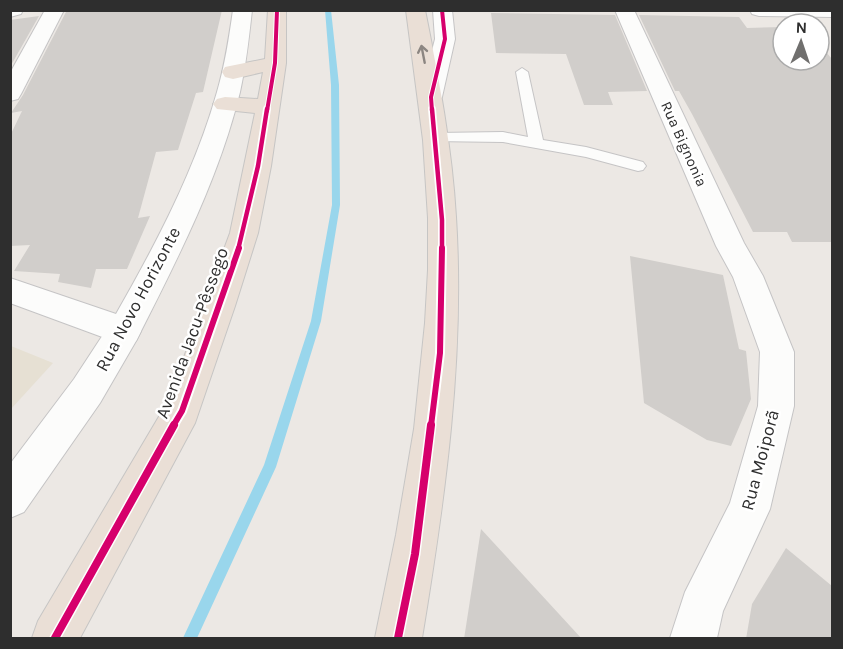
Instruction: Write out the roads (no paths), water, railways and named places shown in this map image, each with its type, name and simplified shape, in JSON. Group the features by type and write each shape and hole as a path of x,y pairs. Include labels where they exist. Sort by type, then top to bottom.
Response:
{"highway":[{"name":"Avenida Jacu-Pêssego","path":"55,639 182,411 244,234 275,63 277,10"},
{"path":"398,639 415,554 440,353 442,220 431,97 415,10"},
{"path":"233,72 275,63"},
{"path":"225,104 252,105 268,110"}],"street":[{"path":"10,94 55,10"},
{"name":"Rua Novo Horizonte","path":"10,498 87,391 124,331 166,254 225,104 233,72 243,10"},
{"path":"431,97 445,39 442,10"},
{"name":"Rua Bignonia","path":"624,10 731,246 748,276"},
{"path":"759,10 832,11"},
{"name":"Rua Moiporã","path":"694,639 701,608 749,509 776,406 777,352 748,276"},
{"path":"10,290 124,331"}],"lane":[{"path":"522,72 536,142"},
{"path":"436,138 503,137 586,152 638,166"}],"waterway":[{"path":"190,638 270,467 316,321 336,205 335,85 328,10"}]}
